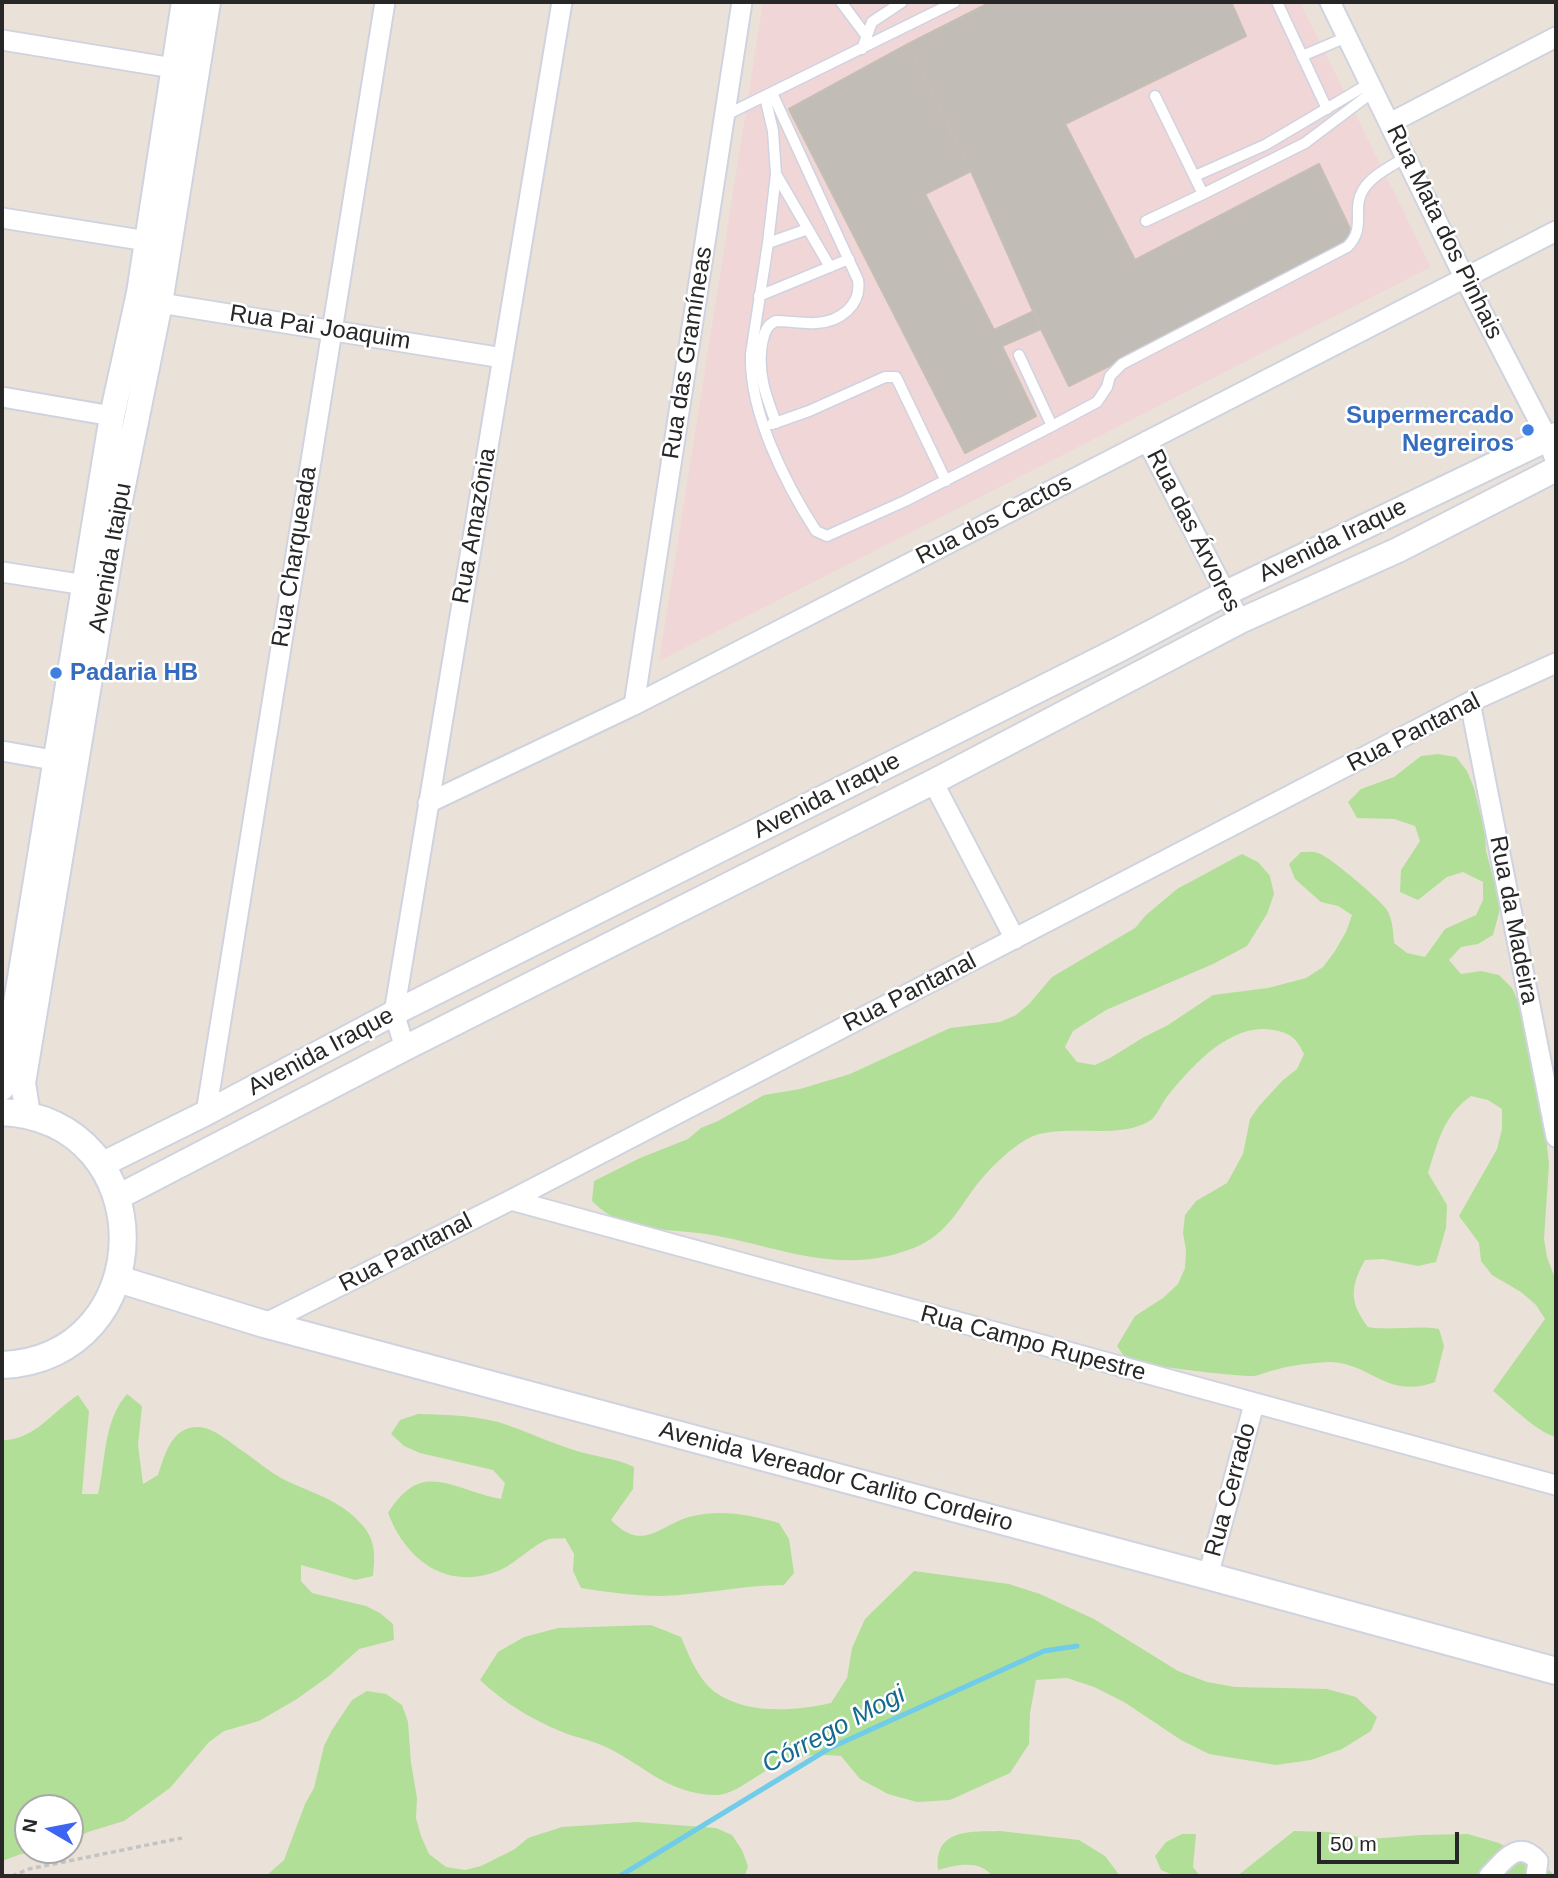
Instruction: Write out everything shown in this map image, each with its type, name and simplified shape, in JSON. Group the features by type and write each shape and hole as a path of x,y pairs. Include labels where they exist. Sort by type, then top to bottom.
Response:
{"main road":[{"path":"2,1365 43,1357 68,1344 89,1326 106,1305 118,1279 124,1252 124,1224 118,1197 101,1165 81,1142 53,1124 15,1114"},
{"name":"Avenida Vereador Carlito Cordeiro","path":"118,1279 264,1324 1556,1671"}],"street":[{"name":"Avenida Itaipu","path":"94,586 117,515 158,243 173,68 184,2"},
{"name":"Avenida Itaipu","path":"158,243 208,2"},
{"name":"Rua Charqueada","path":"206,1113 385,2"},
{"name":"Rua Amazônia","path":"405,1048 394,1013 562,2"},
{"name":"Rua das Gramíneas","path":"634,705 742,2"},
{"name":"Rua Mata dos Pinhais","path":"1331,2 1464,278 1552,437 1556,463"},
{"path":"1390,122 1556,37"},
{"path":"2,40 173,68"},
{"path":"2,218 158,243"},
{"name":"Rua dos Cactos","path":"428,803 634,705 1556,231"},
{"name":"Avenida Itaipu","path":"15,1114 23,1083 66,762 94,586 112,416 150,298"},
{"name":"Rua Pai Joaquim","path":"150,298 503,358"},
{"path":"2,397 112,416"},
{"name":"Avenida Iraque","path":"101,1165 206,1113 394,1013 1120,649 1226,593 1552,437"},
{"name":"Rua das Árvores","path":"1147,440 1240,621"},
{"name":"Avenida Iraque","path":"118,1197 405,1048 933,782 1240,621 1398,550 1556,470"},
{"path":"2,572 94,586"},
{"name":"Rua Pantanal","path":"264,1324 511,1200 1471,702 1556,663"},
{"name":"Rua da Madeira","path":"1471,702 1556,1138"},
{"path":"2,751 66,762"},
{"name":"Avenida Itaipu","path":"2,1088 66,762"},
{"path":"933,782 1015,939"},
{"name":"Rua Campo Rupestre","path":"511,1200 1556,1485"},
{"name":"Rua Cerrado","path":"1208,1576 1254,1404"},
{"path":"1489,1876 1517,1850 1524,1850 1533,1854 1538,1861 1536,1876"}],"lane":[{"path":"841,2 865,34"},
{"path":"1277,2 1328,109"},
{"path":"862,48 865,34 872,22 896,3"},
{"path":"724,116 948,3"},
{"path":"1302,56 1347,37"},
{"path":"1195,176 1265,145 1372,87"},
{"path":"1146,221 1305,142 1372,87"},
{"path":"768,95 776,174 750,371 754,393 778,460 816,531 827,536 946,481 1097,402 1107,387 1110,376 1122,364 1347,247 1355,239 1357,232 1362,191 1371,179 1406,157"},
{"path":"768,95 849,259 859,288 856,303 830,320 818,323 776,321 770,324 765,333 759,362 761,377 776,423"},
{"path":"1155,96 1203,194"},
{"path":"776,174 830,267"},
{"path":"768,243 808,229"},
{"path":"759,296 849,259"},
{"path":"1020,355 1052,426"},
{"path":"765,426 810,411 885,377 896,377 946,481"}],"path":[{"path":"12,1876 29,1869 182,1838"}],"shaded area":[{"path":"763,2 1300,2 1431,267 659,661"}],"green space":[{"path":"1438,754 1456,757 1467,771 1474,788 1485,833 1486,851 1501,906 1493,935 1478,944 1461,947 1449,960 1461,974 1481,971 1499,975 1512,988 1530,1040 1541,1091 1549,1164 1544,1239 1556,1281 1556,1436 1542,1431 1493,1391 1545,1319 1536,1305 1521,1292 1492,1275 1481,1261 1479,1243 1459,1216 1497,1149 1502,1129 1502,1109 1488,1100 1471,1096 1448,1121 1428,1173 1447,1205 1446,1228 1436,1262 1418,1266 1383,1259 1365,1260 1354,1286 1357,1310 1368,1327 1439,1329 1444,1346 1435,1382 1418,1386 1391,1384 1356,1368 1328,1362 1288,1367 1254,1376 1230,1375 1134,1361 1127,1359 1117,1346 1135,1316 1163,1298 1178,1284 1185,1268 1185,1215 1196,1201 1227,1183 1243,1154 1250,1119 1283,1080 1297,1069 1304,1054 1292,1037 1279,1031 1257,1029 1242,1033 1212,1050 1166,1098 1153,1118 1138,1126 1123,1130 1056,1132 1027,1139 988,1171 936,1235 919,1245 888,1256 865,1260 819,1258 706,1234 645,1227 617,1219 592,1201 594,1181 640,1158 688,1139 701,1128 764,1095 800,1089 850,1074 950,1028 1000,1022 1016,1015 1052,977 1135,928 1177,889 1242,854 1258,862 1270,876 1274,894 1267,914 1247,946 1213,964 1106,1010 1073,1031 1065,1047 1077,1062 1095,1065 1110,1058 1168,1025 1213,995 1268,988 1306,978 1323,967 1346,932 1352,915 1338,906 1321,902 1295,879 1289,864 1301,852 1314,852 1324,856 1354,879 1387,910 1392,922 1394,943 1407,953 1425,957 1445,929 1476,915 1483,900 1483,882 1463,872 1447,877 1418,900 1400,892 1401,870 1420,841 1415,826 1394,819 1357,818 1348,802 1361,789 1394,777 1421,756"},
{"path":"127,1394 142,1406 138,1445 143,1484 158,1475 176,1436 189,1428 199,1427 227,1439 276,1475 345,1509 367,1532 372,1543 373,1576 355,1580 301,1565 301,1581 312,1593 366,1606 380,1613 393,1624 394,1640 359,1649 329,1676 297,1699 259,1721 224,1731 209,1742 170,1788 124,1821 84,1834 84,1794 14,1794 14,1857 2,1861 2,1440 24,1436 78,1395 89,1411 82,1494 98,1494 109,1429"},
{"path":"418,1414 464,1416 499,1422 568,1448 634,1467 633,1489 611,1520 633,1535 652,1534 681,1520 714,1513 747,1515 779,1523 789,1539 794,1573 784,1585 677,1595 641,1595 581,1588 573,1571 574,1554 565,1538 543,1541 498,1571 479,1576 445,1574 430,1567 405,1545 388,1513 413,1486 426,1482 453,1485 501,1499 505,1483 493,1470 420,1453 404,1446 391,1434 400,1420"},
{"path":"914,1571 1009,1584 1040,1594 1094,1619 1178,1671 1207,1682 1235,1687 1327,1689 1356,1697 1377,1717 1371,1731 1342,1749 1311,1760 1276,1765 1209,1754 1181,1740 1124,1702 1094,1687 1067,1678 1036,1680 1030,1713 1029,1744 1010,1773 950,1800 917,1802 888,1794 860,1779 841,1756 823,1755 799,1757 783,1762 738,1788 717,1795 683,1790 616,1752 549,1726 508,1703 480,1680 498,1652 524,1637 558,1628 651,1625 681,1637 704,1681 727,1699 741,1705 772,1709 831,1703 847,1678 852,1648 865,1619"},
{"path":"367,1691 386,1694 402,1705 408,1722 417,1798 416,1818 429,1854 446,1867 465,1870 481,1866 515,1849 528,1838 562,1827 637,1822 716,1828 732,1835 748,1866 745,1876 266,1876 284,1860 305,1804 314,1788 324,1746 332,1730 352,1700"},
{"path":"1000,1831 1079,1840 1105,1856 1120,1876 992,1876 974,1865 938,1870 938,1856 948,1839 966,1833"},
{"path":"1294,1831 1328,1832 1371,1839 1468,1834 1499,1843 1545,1867 1556,1876 1237,1876"},
{"path":"1182,1834 1196,1834 1193,1867 1200,1876 1175,1876 1161,1870 1155,1856 1166,1842"}],"building":[{"path":"991,2 1231,2 1246,36 1065,124 1135,260 1319,164 1355,239 1347,247 1069,386 971,171 908,44"},
{"path":"908,44 971,171 925,194 994,330 1034,311 1041,329 1002,346 1036,416 965,453 789,109"}],"waterway":[{"name":"Córrego Mogi","path":"620,1876 830,1748 1044,1651 1077,1646"}],"place":[{"name":"Supermercado Negreiros","path":"1528,430"},
{"name":"Padaria HB","path":"56,673"}]}
